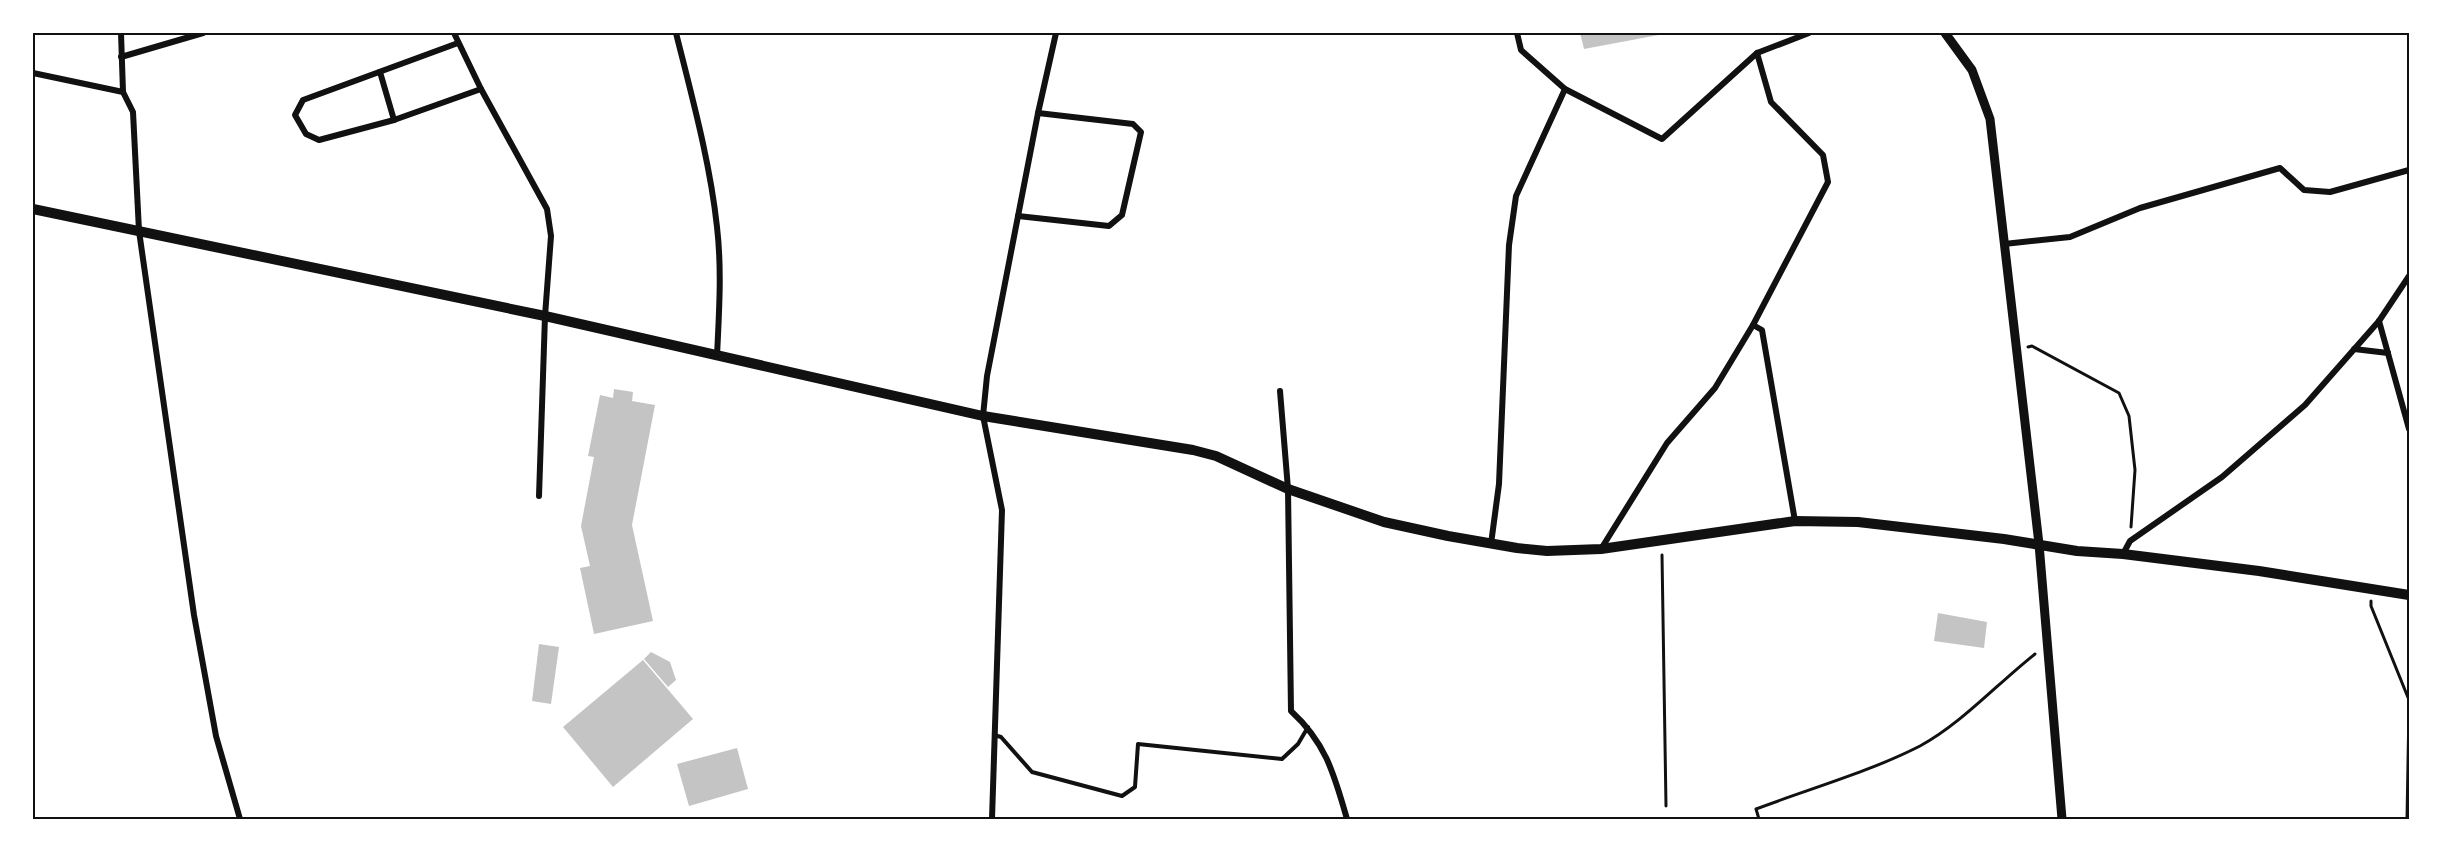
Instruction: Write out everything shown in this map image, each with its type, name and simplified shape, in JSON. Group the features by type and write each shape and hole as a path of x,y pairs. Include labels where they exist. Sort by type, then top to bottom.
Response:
{"main road":[{"path":"33,209 545,316 983,416 1193,450 1216,456 1288,489 1384,522 1491,545 1547,551 1601,549 1795,521 1858,522 2039,544 2077,551 2123,554 2409,595"}],"street":[{"path":"121,33 123,92 133,112 139,231 194,615 216,736 240,819"},
{"path":"121,57 203,33"},
{"path":"454,33 481,89 546,209 551,236 545,316 539,496"},
{"path":"676,33 699,125 717,227 720,276 717,357"},
{"path":"992,819 1002,510 983,416 987,376 1038,113 1056,33"},
{"path":"1516,33 1521,50 1565,89 1662,139 1757,53 1809,33"},
{"path":"1945,33 1972,70 1990,119 2039,544 2062,819"},
{"path":"458,43 303,100 295,115 306,134 319,140 394,120 481,89"},
{"path":"1601,549 1667,443 1715,388 1753,325 1828,182 1823,154 1772,102 1757,53"},
{"path":"380,72 394,120"},
{"path":"33,74 123,92"},
{"path":"1491,545 1499,484 1509,245 1516,196 1565,89"},
{"path":"1018,216 1110,226 1122,215 1141,132 1133,123 1038,113"},
{"path":"2004,244 2070,237 2140,208 2280,168 2304,189 2330,192 2409,170"},
{"path":"2123,554 2130,541 2231,470 2305,405 2379,321 2409,276"},
{"path":"2379,321 2409,428"},
{"path":"1753,325 1762,330 1795,521"},
{"path":"2354,349 2388,353"},
{"path":"1280,391 1288,489 1291,711 1308,727 1330,763 1347,819"}],"lane":[{"path":"994,735 1001,737 1032,772 1122,796 1134,786 1138,744 1282,759 1298,744 1308,727"}],"path":[{"path":"2017,348 2032,346 2119,393 2129,417 2135,470 2130,541"},
{"path":"1662,541 1666,806"},
{"path":"2371,588 2371,606 2409,700"},
{"path":"1759,819 1756,809 1921,745 1948,727 2009,674 2048,644"},
{"path":"2407,819 2409,707"}],"building":[{"path":"1580,33 1664,33 1664,34 1584,49"},
{"path":"614,389 633,392 632,401 655,405 632,525 653,621 594,634 580,568 590,566 581,526 594,457 588,456 600,395 613,398"},
{"path":"1938,613 1987,622 1984,648 1934,641"},
{"path":"539,644 559,647 551,704 532,701"},
{"path":"651,652 670,662 676,680 668,687 644,659"},
{"path":"643,660 693,719 613,787 563,727"},
{"path":"737,748 748,789 689,806 677,764"}]}
